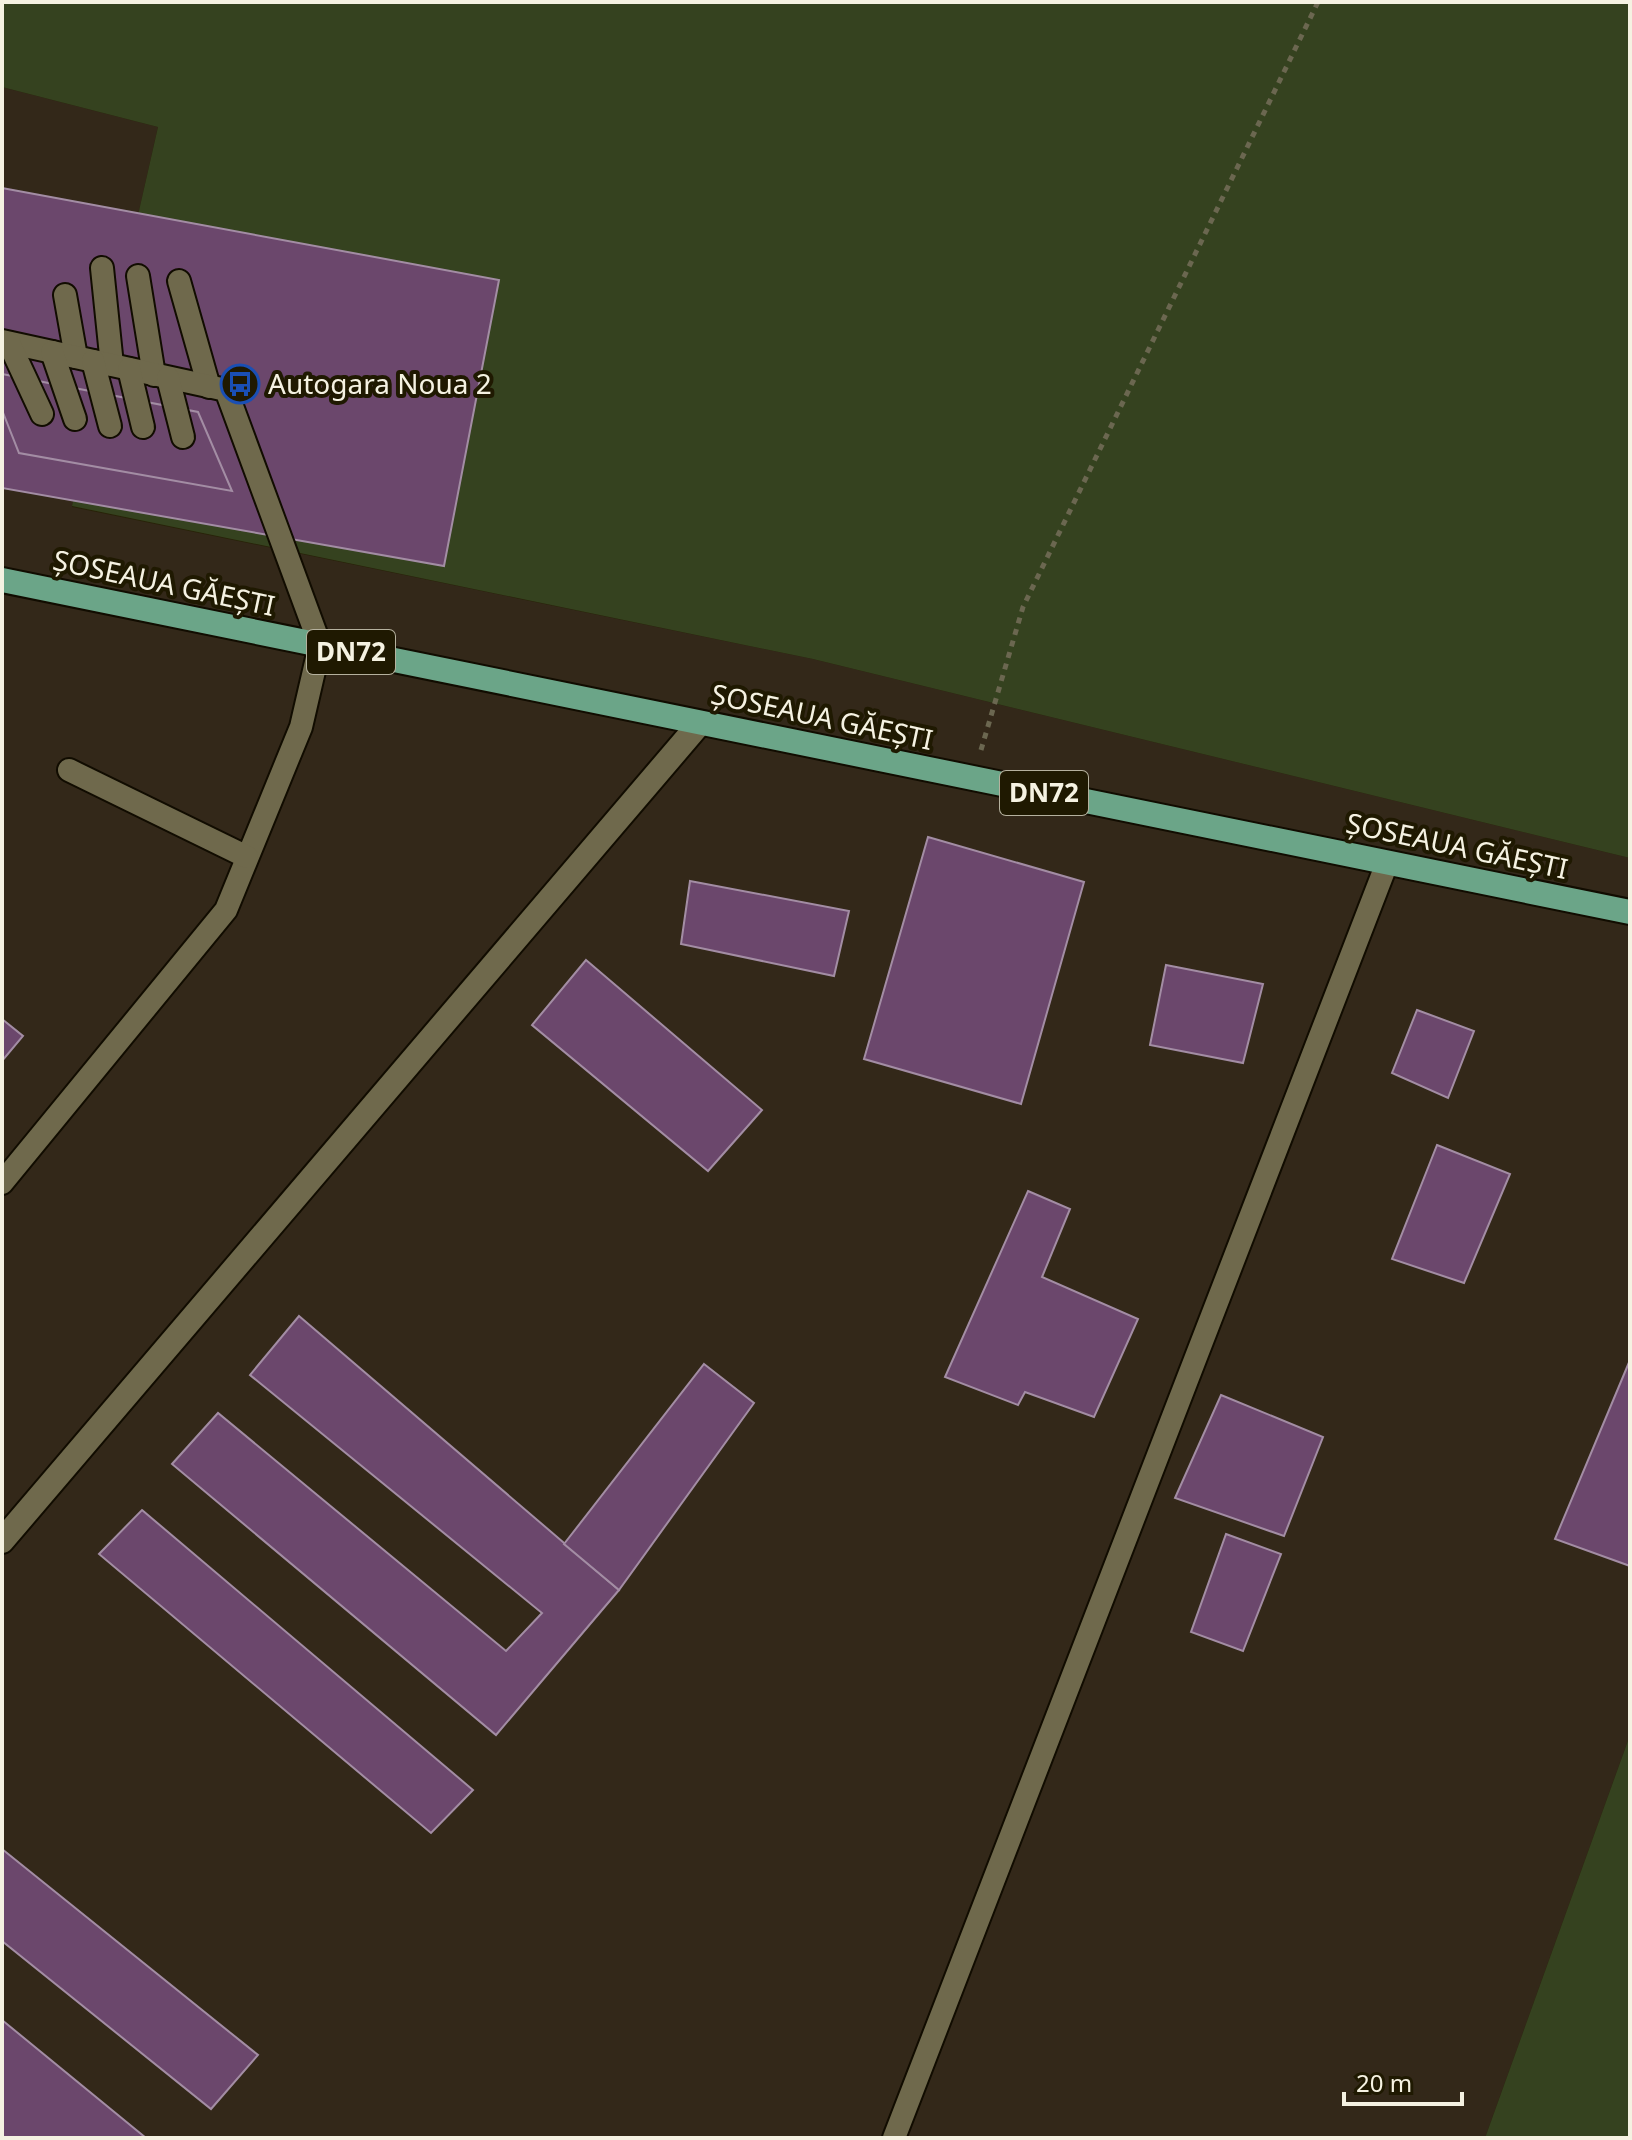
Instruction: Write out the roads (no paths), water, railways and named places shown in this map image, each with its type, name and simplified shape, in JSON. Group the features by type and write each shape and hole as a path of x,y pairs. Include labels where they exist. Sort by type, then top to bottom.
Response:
{"main road":[{"name":"ȘOSEAUA GĂEȘTI","path":"2,580 1630,912"}],"street":[{"path":"2,1541 700,723"}],"lane":[{"path":"102,268 102,363 110,426"},
{"path":"138,276 161,376 183,437"},
{"path":"179,281 209,387"},
{"path":"65,295 102,363 143,427"},
{"path":"2,1183 226,910 301,727 320,645 226,390 6,342"},
{"path":"6,342 42,414"},
{"path":"52,352 75,419"},
{"path":"69,770 247,857"},
{"path":"894,2138 1387,863"}],"place":[{"name":"Autogara Noua 2","path":"240,384"}]}
